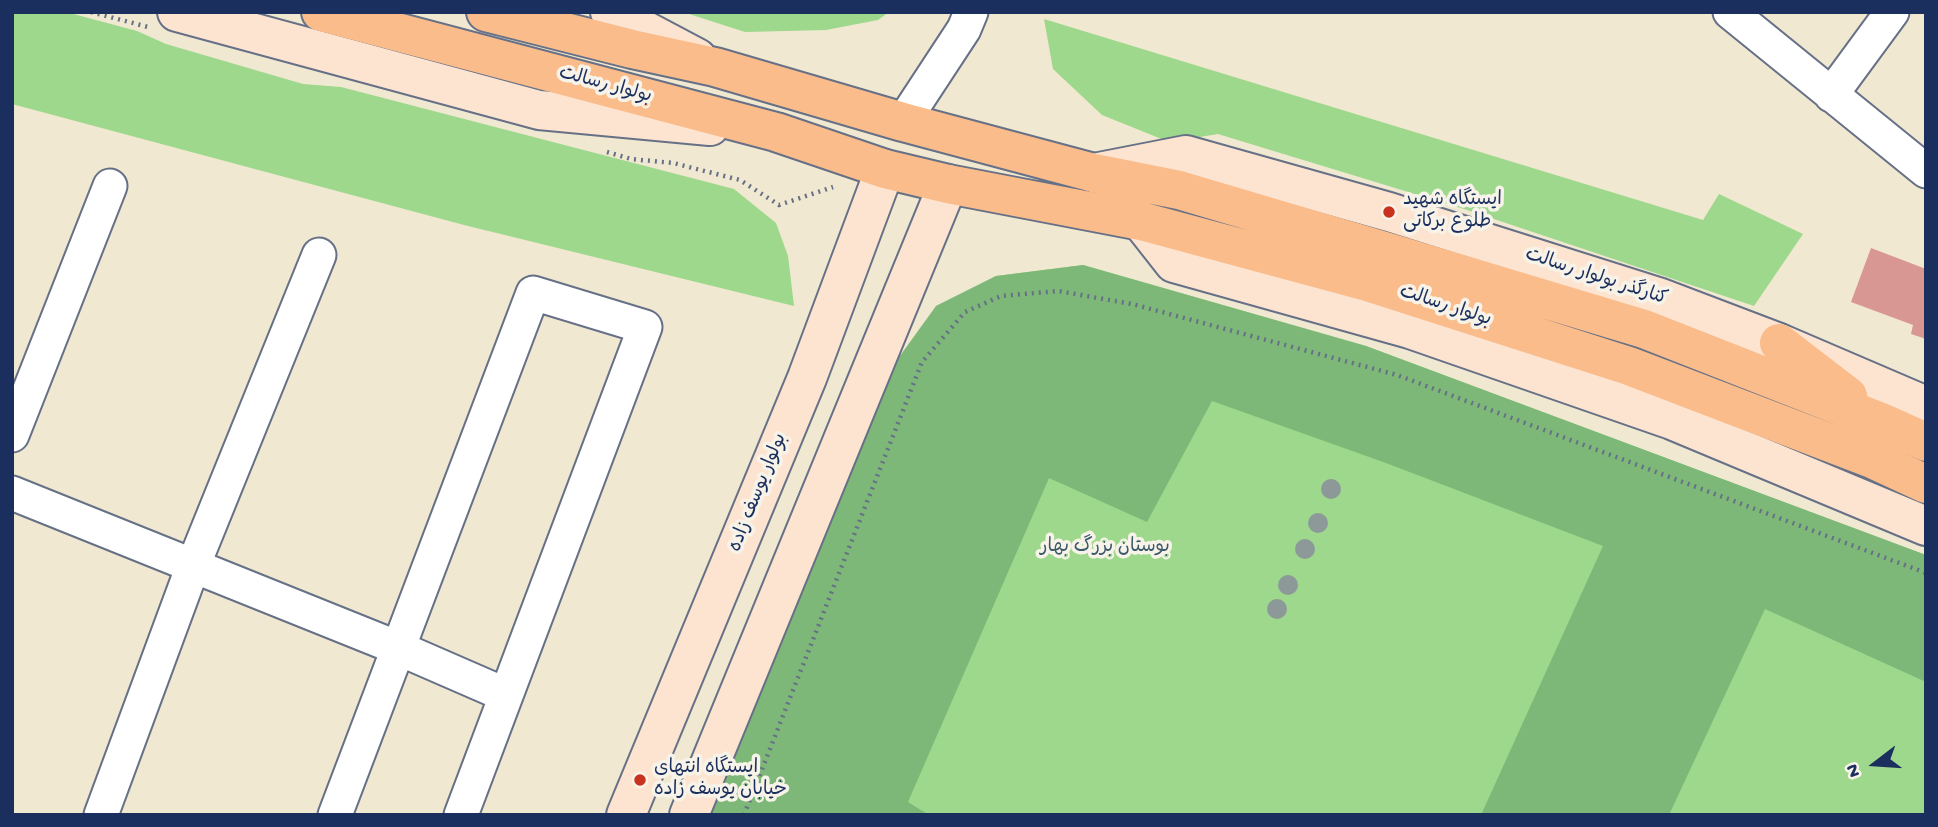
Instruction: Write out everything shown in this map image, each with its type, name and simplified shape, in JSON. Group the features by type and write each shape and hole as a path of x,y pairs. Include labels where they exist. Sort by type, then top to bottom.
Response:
{"main road":[{"name":"بولوار رسالت","path":"321,12 776,132 886,169 948,184 1140,221 1367,282 1629,366 1872,459 1926,484"},
{"path":"486,12 715,67 903,122 886,169"},
{"name":"بولوار رسالت","path":"903,122 1094,173 1180,190 1644,330 1926,442"},
{"path":"948,184 966,138"},
{"path":"1779,343 1886,424"}],"street":[{"path":"177,12 539,110 776,132"},
{"path":"610,12 715,67"},
{"path":"903,122 964,29 971,12"},
{"path":"1730,12 1926,171"},
{"path":"1831,95 1892,12"},
{"name":"کنارگذر بولوار رسالت","path":"1094,173 1186,156 1389,212 1633,289 1779,343 1926,406"},
{"name":"بولوار یوسف زاده","path":"626,815 807,378 886,169"},
{"path":"689,815 948,184"},
{"path":"12,435 110,186"},
{"path":"1140,221 1174,263 1410,329 1672,420 1926,526"},
{"path":"101,815 193,566 319,255"},
{"path":"335,815 533,293 645,327 461,815"},
{"path":"12,493 398,648 506,695"}],"path":[{"path":"744,815 922,362 965,312 1001,296 1058,291 1132,304 1396,374 1926,573"}],"green space":[{"path":"12,12 66,12 137,31 166,44 303,84 341,87 734,189 776,223 788,256 794,306 464,225 12,104"},
{"path":"683,12 889,12 878,20 826,30 745,32"},
{"path":"1044,19 1703,220 1719,194 1803,234 1754,306 1464,209 1218,134 1169,142 1102,115 1053,69"},
{"name":"بوستان بزرگ بهار","path":"1083,265 1366,346 1926,555 1926,815 709,815 936,306 996,276"},
{"path":"1083,265 1366,346 1926,555 1926,682 1765,609 1669,815 1481,815 1603,546 1386,463 1212,401 1147,522 1049,478 908,802 929,815 709,815 889,371 936,306 996,276"}],"building":[{"path":"1871,248 1926,269 1926,339 1911,334 1913,325 1851,302"}],"place":[{"name":"ایستگاه شهید طلوع برکاتی","path":"1389,212"},
{"name":"ایستگاه انتهای خیابان یوسف زاده","path":"640,780"}]}
